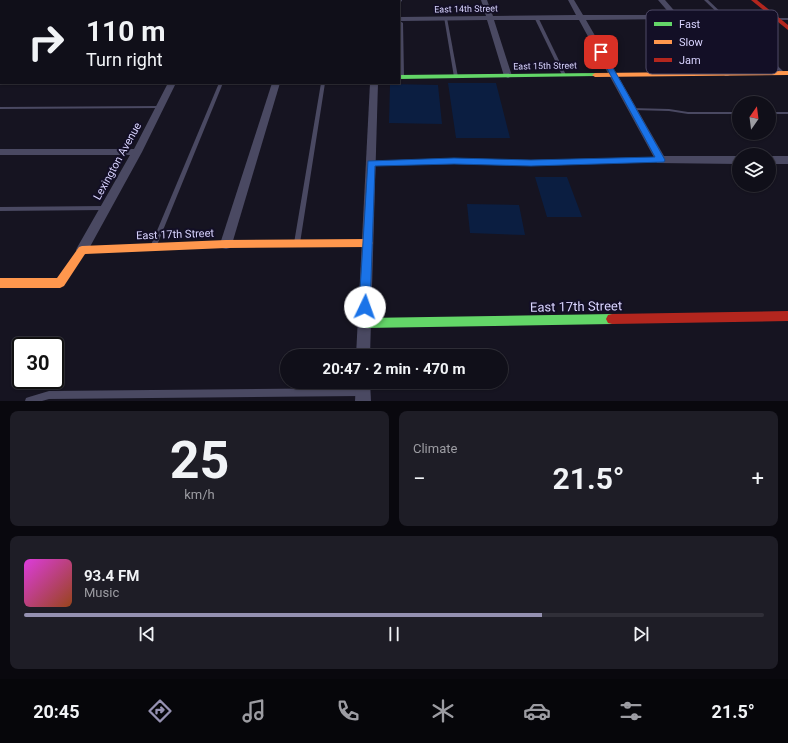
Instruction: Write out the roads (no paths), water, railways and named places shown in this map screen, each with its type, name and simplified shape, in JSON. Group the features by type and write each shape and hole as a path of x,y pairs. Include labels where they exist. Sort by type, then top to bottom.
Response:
{"street":[{"path":"484,0 508,76"},
{"path":"571,0 661,160 732,160"},
{"path":"661,0 670,10"},
{"path":"754,0 766,10"},
{"name":"East 14th Street","path":"400,19 646,16"},
{"path":"778,20 788,28"},
{"name":"East 15th Street","path":"400,77 728,74"},
{"name":"Lexington Avenue","path":"82,250 137,152 172,84"},
{"path":"226,244 276,84"},
{"path":"363,349 374,84"},
{"path":"0,152 137,152"},
{"path":"776,160 788,160"},
{"name":"East 17th Street","path":"82,250 226,244 368,244"},
{"path":"0,283 60,282 82,250"},
{"name":"East 17th Street","path":"364,323 788,316"}],"lane":[{"path":"706,0 716,10"},
{"path":"536,17 564,76"},
{"path":"445,18 456,77"},
{"path":"778,18 788,19"},
{"path":"778,66 786,73"},
{"path":"153,247 221,84"},
{"path":"297,244 323,84"},
{"path":"0,108 160,107"},
{"path":"633,109 669,110 688,113 732,113"},
{"path":"776,113 788,113"},
{"path":"371,163 462,161 531,163 661,160"},
{"path":"0,208 105,208"},
{"path":"29,401 49,395 363,392"}],"water":[{"path":"448,83 496,83 510,138 456,138"},
{"path":"390,84 438,85 442,124 389,123"},
{"path":"535,177 567,177 582,217 547,217"},
{"path":"467,204 519,205 525,235 470,233"}]}
